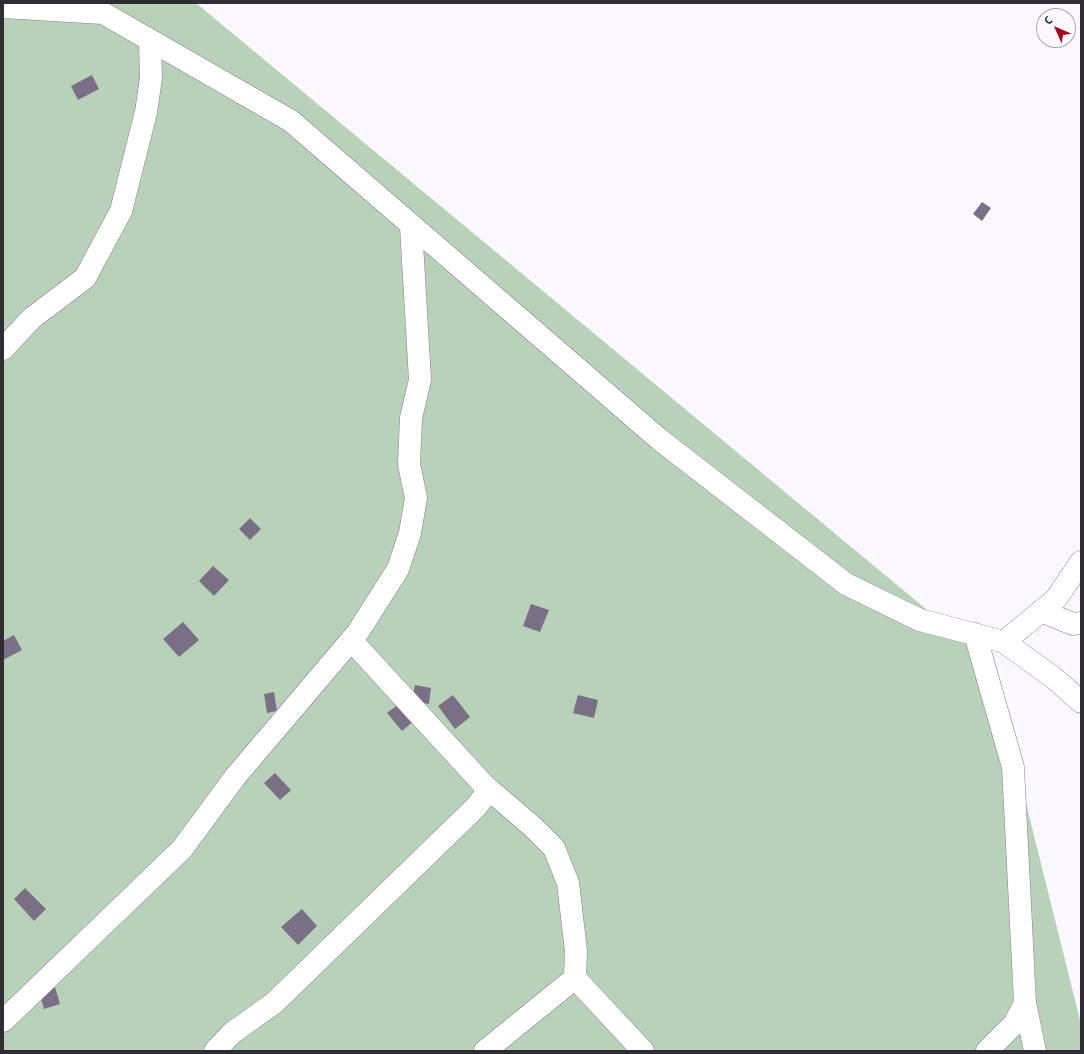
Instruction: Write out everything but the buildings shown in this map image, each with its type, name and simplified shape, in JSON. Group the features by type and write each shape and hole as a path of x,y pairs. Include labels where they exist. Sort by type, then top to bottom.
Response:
{"street":[{"path":"3,6 100,8 150,40 291,121 411,226 660,438 846,584 920,620 1004,642 1054,678 1080,703"},
{"path":"3,349 32,318 85,278 121,211 146,112 151,78 150,40"},
{"path":"3,1021 182,849 235,777 351,640 398,569 410,533 416,498 409,464 411,418 420,380 411,226"},
{"path":"1004,642 1056,600 1081,562"},
{"path":"1042,611 1073,624 1081,623"},
{"path":"975,634 1013,767 1025,1003 1035,1051"},
{"path":"351,640 484,785 533,827 554,848 568,883 576,951 574,978 485,1051"},
{"path":"215,1051 232,1033 274,1003 476,807 486,794 484,785"},
{"path":"574,978 642,1051"},
{"path":"987,1051 1014,1024 1025,1003"}],"green space":[{"path":"3,3 196,3 991,663 1081,1024 1081,1051 3,1051"}]}
